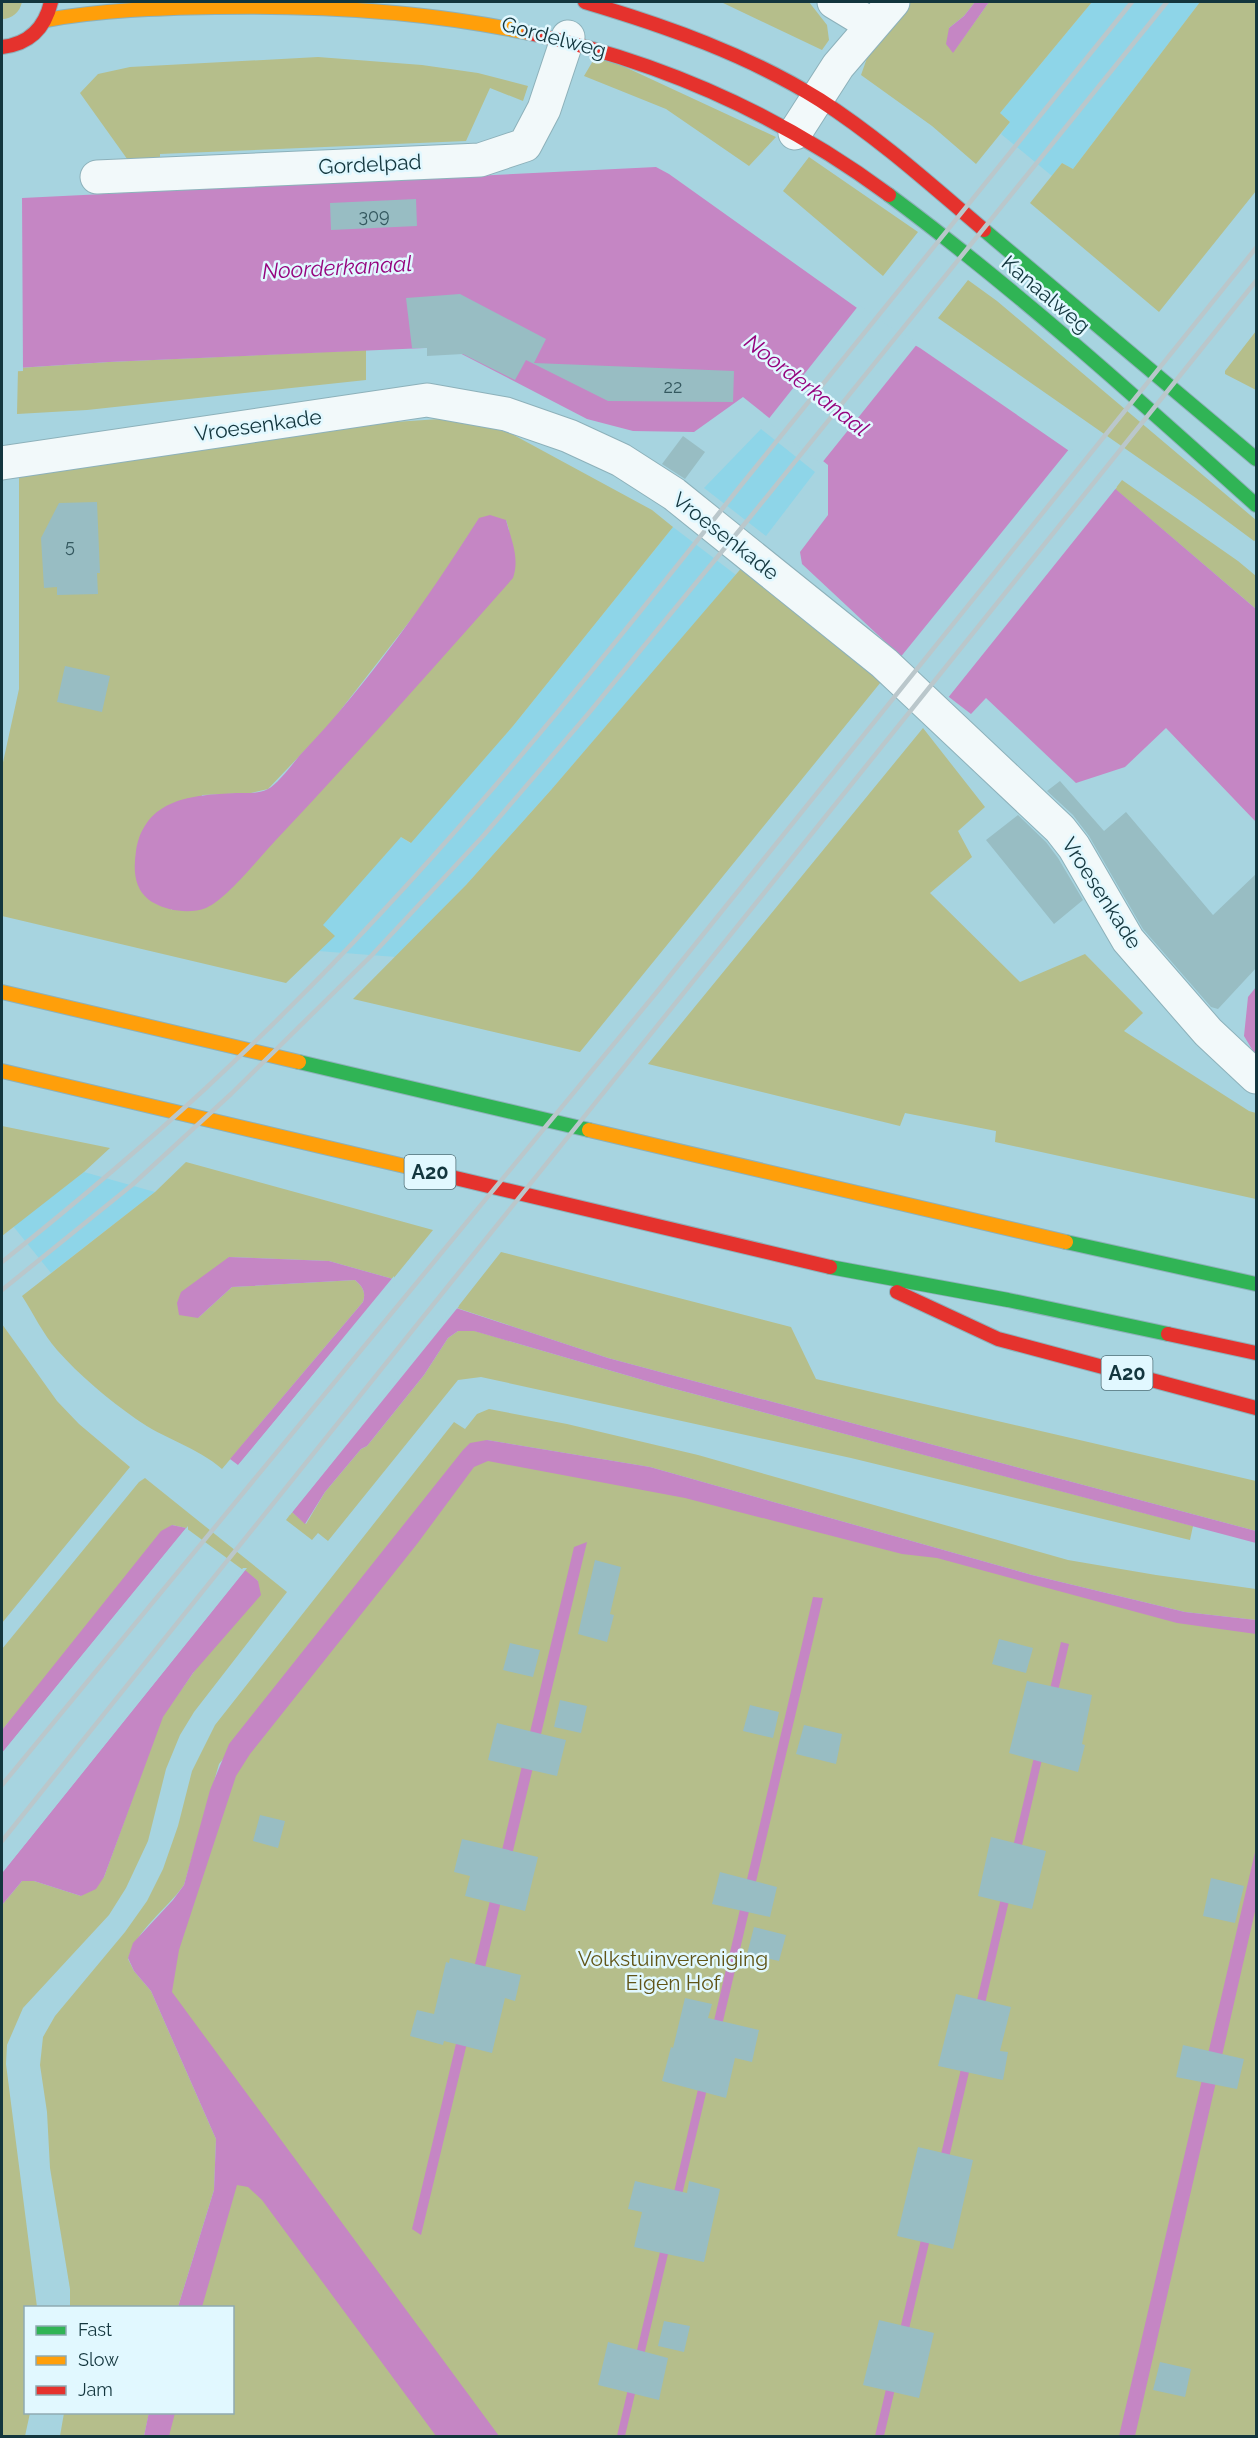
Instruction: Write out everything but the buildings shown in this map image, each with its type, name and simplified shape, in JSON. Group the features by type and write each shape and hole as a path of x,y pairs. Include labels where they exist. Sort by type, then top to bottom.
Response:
{"main road":[{"path":"2,47 9,47 27,40 46,20 51,2"},
{"name":"Gordelweg","path":"585,2 626,13 687,37 739,59 817,99"},
{"name":"Gordelweg","path":"46,20 192,6 314,3 453,14 568,37 636,59 693,82 795,133"},
{"name":"Kanaalweg","path":"817,99 910,167 1257,459"},
{"name":"Kanaalweg","path":"795,133 924,220 1123,386 1257,505"},
{"path":"2,992 840,1190 1257,1284"},
{"name":"A20","path":"2,1071 859,1274 1008,1300 1257,1353"},
{"name":"A20","path":"859,1274 998,1340 1257,1408"}],"street":[{"path":"795,133 838,66 882,13 834,2"},
{"name":"Gordelpad","path":"97,177 480,160 525,145 544,109 568,37"},
{"name":"Vroesenkade","path":"2,463 427,400 506,414 569,436 621,460 674,494 884,663 1060,829 1074,847 1128,940 1208,1032 1257,1077"}],"shaded area":[{"path":"1092,2 1200,2 1073,169 1062,163 1052,176 1001,134 1010,122 1000,113"},
{"path":"761,429 815,472 766,536 704,488"},
{"path":"673,527 736,575 551,790 466,885 396,957 318,951 334,936 322,925 401,837 410,843 513,726"},
{"path":"84,1172 155,1192 51,1273 13,1226"}],"green space":[{"path":"2,2 22,2 15,14 2,19"},
{"path":"721,2 809,2 827,25 829,40 822,50"},
{"path":"910,2 975,2 964,16 949,28 953,52 989,2 1092,2 1000,113 1010,122 976,164 932,126 861,75 867,58"},
{"path":"1200,2 1256,2 1256,191 1159,312 1030,203 1062,163 1073,169"},
{"path":"597,54 776,137 749,166 666,109 584,76"},
{"path":"318,57 422,65 478,73 528,86 523,101 490,88 466,141 160,154 160,162 130,163 80,93 98,74 130,67"},
{"path":"809,157 918,232 883,276 783,191"},
{"path":"968,280 997,301 1256,520 1256,540 1254,541 938,318"},
{"path":"1256,331 1256,390 1225,374 1225,371"},
{"path":"366,350 366,380 87,410 17,414 18,368"},
{"path":"455,418 510,433 652,510 673,527 513,726 411,843 401,837 323,925 335,936 286,983 2,916 2,767 19,689 19,467 364,424","holes":["479,519 506,520 509,530 171,910 202,795 251,793 268,789 329,725 427,599"]},
{"path":"1122,480 1256,576 1256,609 1115,489"},
{"path":"744,565 885,677 580,1052 353,999 466,885 551,790"},
{"path":"923,728 985,807 958,831 972,857 930,893 1020,982 1085,954 1143,1013 1124,1031 1249,1111 1256,1113 1256,1199 995,1142 996,1131 905,1113 900,1126 648,1064"},
{"path":"2,1126 110,1148 84,1172 2,1236"},
{"path":"186,1162 433,1230 393,1279 329,1261 229,1257 198,1318 232,1287 355,1280 362,1287 364,1295 363,1302 222,1469 202,1455 147,1426 95,1387 52,1344 22,1296 155,1192"},
{"path":"501,1252 791,1327 816,1379 1256,1481 1256,1531 608,1358 457,1308"},
{"path":"2,1324 57,1401 79,1424 130,1467 2,1623"},
{"path":"458,1331 475,1331 660,1385 1193,1526 1190,1540 851,1458 481,1377 458,1380 328,1541 318,1533 312,1540 286,1520 292,1512 306,1524 325,1492 361,1449 367,1446 424,1375 448,1338"},
{"path":"489,1409 567,1424 698,1455 1068,1560 1256,1589 1256,1620 1185,1612 1032,1575 650,1467 487,1440 219,1764 184,1885 138,1938 128,1959 134,1971 151,1991 216,2139 214,2190 178,2306 70,2306 70,2289 50,2168 47,2112 40,2065 43,2037 55,2016 125,1932 147,1901 163,1869 178,1826 192,1771 215,1725 454,1422 465,1429 477,1414"},
{"name":"Volkstuinvereniging Eigen Hof","path":"506,1451 1191,1618 1256,1624 1256,2436 156,2436 162,2414 234,2414 234,2306 188,2306 239,2143 150,1972 185,1897 230,1766 474,1456"},
{"path":"145,1478 287,1592 194,1712 180,1735 166,1769 148,1841 126,1888 109,1915 23,2008 7,2045 6,2064 37,2306 24,2306 24,2414 30,2414 25,2436 2,2436 2,1905 22,1881 34,1881 81,1896 104,1877 162,1717 258,1581 186,1528 172,1525 2,1730 2,1649 139,1482"},
{"path":"64,2414 149,2414 144,2436 60,2436"}],"water":[{"path":"975,2 989,2 953,53 946,44 949,28 964,16"},
{"name":"Noorderkanaal","path":"656,167 888,330 920,348 1078,457 1256,609 1256,822 1166,728 1125,767 1076,783 986,698 971,714 923,677 802,564 800,552 828,515 828,465 743,397 694,432 633,431 587,419 448,347 2,369 2,199"},
{"path":"490,515 506,520 516,563 513,578 425,677 223,896 206,908 186,911 166,908 147,898 136,880 135,866 141,833 149,820 160,810 187,798 264,791 276,783 373,670 438,580 479,518"},
{"path":"1256,987 1256,1056 1244,1036 1248,997"},
{"path":"229,1257 329,1261 393,1279 238,1465 230,1459 363,1302 364,1292 355,1280 232,1287 198,1318 179,1315 177,1303 181,1292"},
{"path":"456,1308 608,1358 1256,1531 1256,1543 660,1385 474,1331 458,1331 448,1338 424,1375 367,1446 361,1449 325,1492 305,1524 292,1512"},
{"path":"487,1440 650,1467 1032,1575 1185,1612 1256,1620 1256,1634 1177,1623 937,1558 902,1554 685,1498 488,1461 474,1467 417,1544 250,1754 236,1776 179,1950 172,1992 499,2436 436,2436 262,2200 248,2187 237,2185 202,2306 178,2306 214,2190 216,2139 151,1991 134,1971 128,1958 133,1943 184,1885 210,1790 229,1744 470,1443"},
{"path":"172,1525 186,1528 2,1753 2,1730 161,1531"},
{"path":"587,1542 421,2235 412,2229 574,1547"},
{"path":"245,1570 258,1581 261,1595 193,1673 163,1717 104,1877 96,1889 81,1896 34,1881 22,1881 2,1905 2,1873"},
{"path":"813,1597 823,1598 625,2436 617,2436"},
{"path":"1061,1642 1069,1644 884,2436 875,2436"},
{"path":"1256,1848 1256,1907 1135,2436 1119,2436"},
{"path":"149,2414 175,2414 169,2436 144,2436"}],"pier":[{"path":"22,195 23,371 2,372 2,196"},
{"path":"859,305 918,343 821,464 767,421"},
{"path":"1070,448 1117,487 947,699 899,659"},
{"path":"394,1276 395,1281 240,1467 236,1468"},
{"path":"454,1306 459,1306 290,1515 290,1511"},
{"path":"188,1526 188,1530 2,1756 2,1753"},
{"path":"243,1568 247,1568 2,1873 2,1869"}],"railway":[{"path":"2,1262 106,1177 206,1088 349,947 417,874 484,799 613,645 1132,2"},
{"path":"2,1290 132,1185 231,1094 372,955 484,835 588,714 747,521 1167,2"},
{"path":"2,1785 656,993 1256,248"},
{"path":"2,1841 1256,281"}],"traffic: fast":[{"path":"889,195 984,268 1256,505"},
{"path":"984,230 1256,459"},
{"path":"299,1062 589,1130"},
{"path":"1066,1242 1256,1284"},
{"path":"830,1267 1008,1300 1168,1334"}],"traffic: slow":[{"path":"46,20 151,9 294,7 373,11 451,19 529,33"},
{"path":"2,992 299,1062"},
{"path":"2,1071 430,1172"},
{"path":"589,1130 1066,1242"}],"traffic: jam":[{"path":"2,47 20,42 34,33 45,20 51,2"},
{"path":"585,2 706,43 793,84 863,130 984,230"},
{"path":"529,33 625,59 717,94 805,140 848,166 889,195"},
{"path":"430,1172 830,1267"},
{"path":"897,1292 998,1339 1256,1408"},
{"path":"1168,1334 1256,1353"}]}
